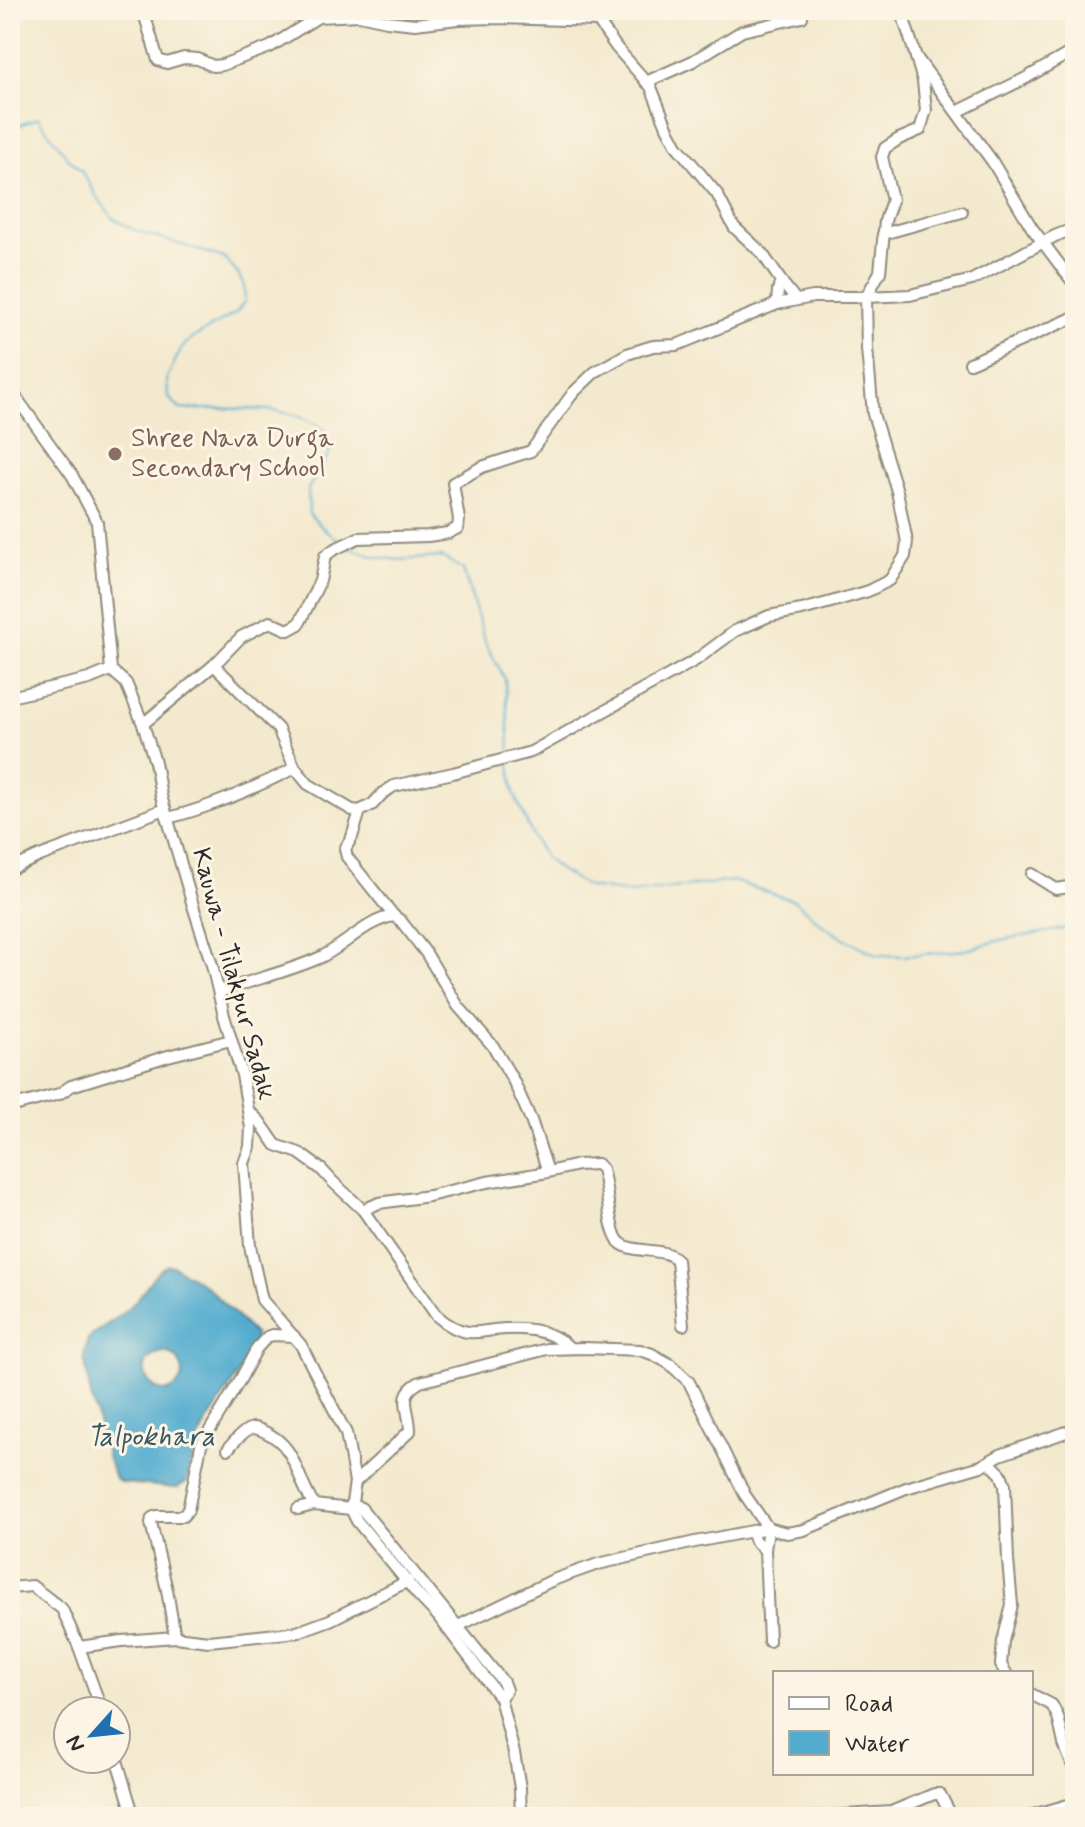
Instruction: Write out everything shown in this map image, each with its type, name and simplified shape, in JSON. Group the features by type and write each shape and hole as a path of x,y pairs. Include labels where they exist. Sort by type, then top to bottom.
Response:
{"street":[{"path":"143,10 158,60 167,63 184,58 198,59 213,66 270,47 318,17 359,15 415,24 499,18 598,21 637,10"},
{"path":"214,665 278,729 295,768 308,784 352,810 360,811 394,786 531,752 696,660 735,631 769,616 868,591 890,580 905,556 907,542 897,491 873,414 866,297 880,272 885,221 892,200 882,157 885,148 920,130 926,110 923,81 901,10"},
{"path":"646,82 693,61 742,31 802,17"},
{"path":"598,21 651,87 677,146 717,194 734,227 762,253 796,300"},
{"path":"957,112 1075,50"},
{"path":"916,57 992,161 1032,228 1075,285"},
{"path":"883,234 962,212"},
{"path":"143,724 214,665 241,637 270,622 288,630 299,624 320,581 325,556 358,538 448,533 458,528 453,483 482,467 531,451 573,393 595,372 627,354 653,346 677,345 777,304 813,297 910,295 972,280 1075,228"},
{"path":"777,304 781,281"},
{"path":"970,363 1075,316"},
{"path":"10,389 72,475 97,522 111,670 89,679 10,697"},
{"name":"Kauwa - Tilakpur Sadak","path":"111,670 126,683 143,724 242,1075 251,1128 250,1147 244,1163 250,1246 262,1300 301,1345 346,1433 355,1482 351,1509"},
{"path":"11,869 40,856 166,814 194,812 247,792 295,768"},
{"path":"360,811 345,849 347,857 394,916 407,927 458,1006 493,1046 531,1120 548,1172"},
{"path":"1032,874 1056,889 1075,886"},
{"path":"219,992 319,958 372,925 394,916"},
{"path":"10,1107 59,1094 71,1086 168,1056 231,1040"},
{"path":"248,1109 276,1145 299,1153 321,1169 363,1210 442,1320 472,1333 514,1328 544,1332 560,1338 570,1348"},
{"path":"363,1210 379,1203 597,1164 602,1169 616,1238 621,1244 672,1254 677,1260 683,1325"},
{"path":"175,1637 152,1518 183,1516 188,1510 201,1445 257,1348 272,1335 294,1336"},
{"path":"355,1482 410,1431 405,1397 409,1388 420,1382 547,1349 640,1350 652,1354 670,1364 689,1382 745,1495 768,1528 765,1550 769,1641"},
{"path":"228,1449 250,1429 256,1428 279,1438 294,1459 301,1483 314,1505"},
{"path":"458,1626 553,1580 598,1564 768,1528 787,1533 804,1530 906,1488 948,1477 1075,1429"},
{"path":"989,1462 1001,1474 1005,1485 1012,1605 1003,1641 1001,1665 1005,1671"},
{"path":"298,1509 314,1505 361,1508 503,1682 506,1690 500,1698"},
{"path":"351,1509 357,1521 438,1616 500,1698 514,1753 521,1817"},
{"path":"751,1532 765,1550"},
{"path":"79,1647 175,1637 209,1641 297,1632 330,1620 408,1581"},
{"path":"10,1588 32,1586 62,1609 96,1695"},
{"path":"1033,1695 1052,1705 1075,1771"},
{"path":"121,1775 134,1817"},
{"path":"817,1817 895,1814 934,1794 940,1794 952,1817"},
{"path":"1026,1817 1075,1803"}],"water":[{"name":"Talpokhara","path":"173,1266 206,1286 255,1335 238,1374 204,1427 186,1482 177,1488 125,1483 115,1478 91,1396 84,1356 88,1339 127,1310 163,1268","holes":["163,1352 178,1359 183,1375 175,1387 167,1391 150,1383 145,1366 151,1358"]}],"waterway":[{"path":"10,129 38,118 81,170 114,219 137,231 224,258 238,274 244,286 245,301 236,313 191,339 181,349 167,378 168,397 180,409 257,409 295,415 326,432 329,454 308,489 309,514 342,542"},
{"path":"350,548 375,557 399,560 442,557 463,569 486,644 505,679 510,752"},
{"path":"510,762 514,793 546,859 588,887 630,893 733,881 795,901 839,936 877,955 904,956 966,950 1000,940 1075,927"}],"place":[{"name":"Shree Nava Durga Secondary School","path":"115,454"}]}
